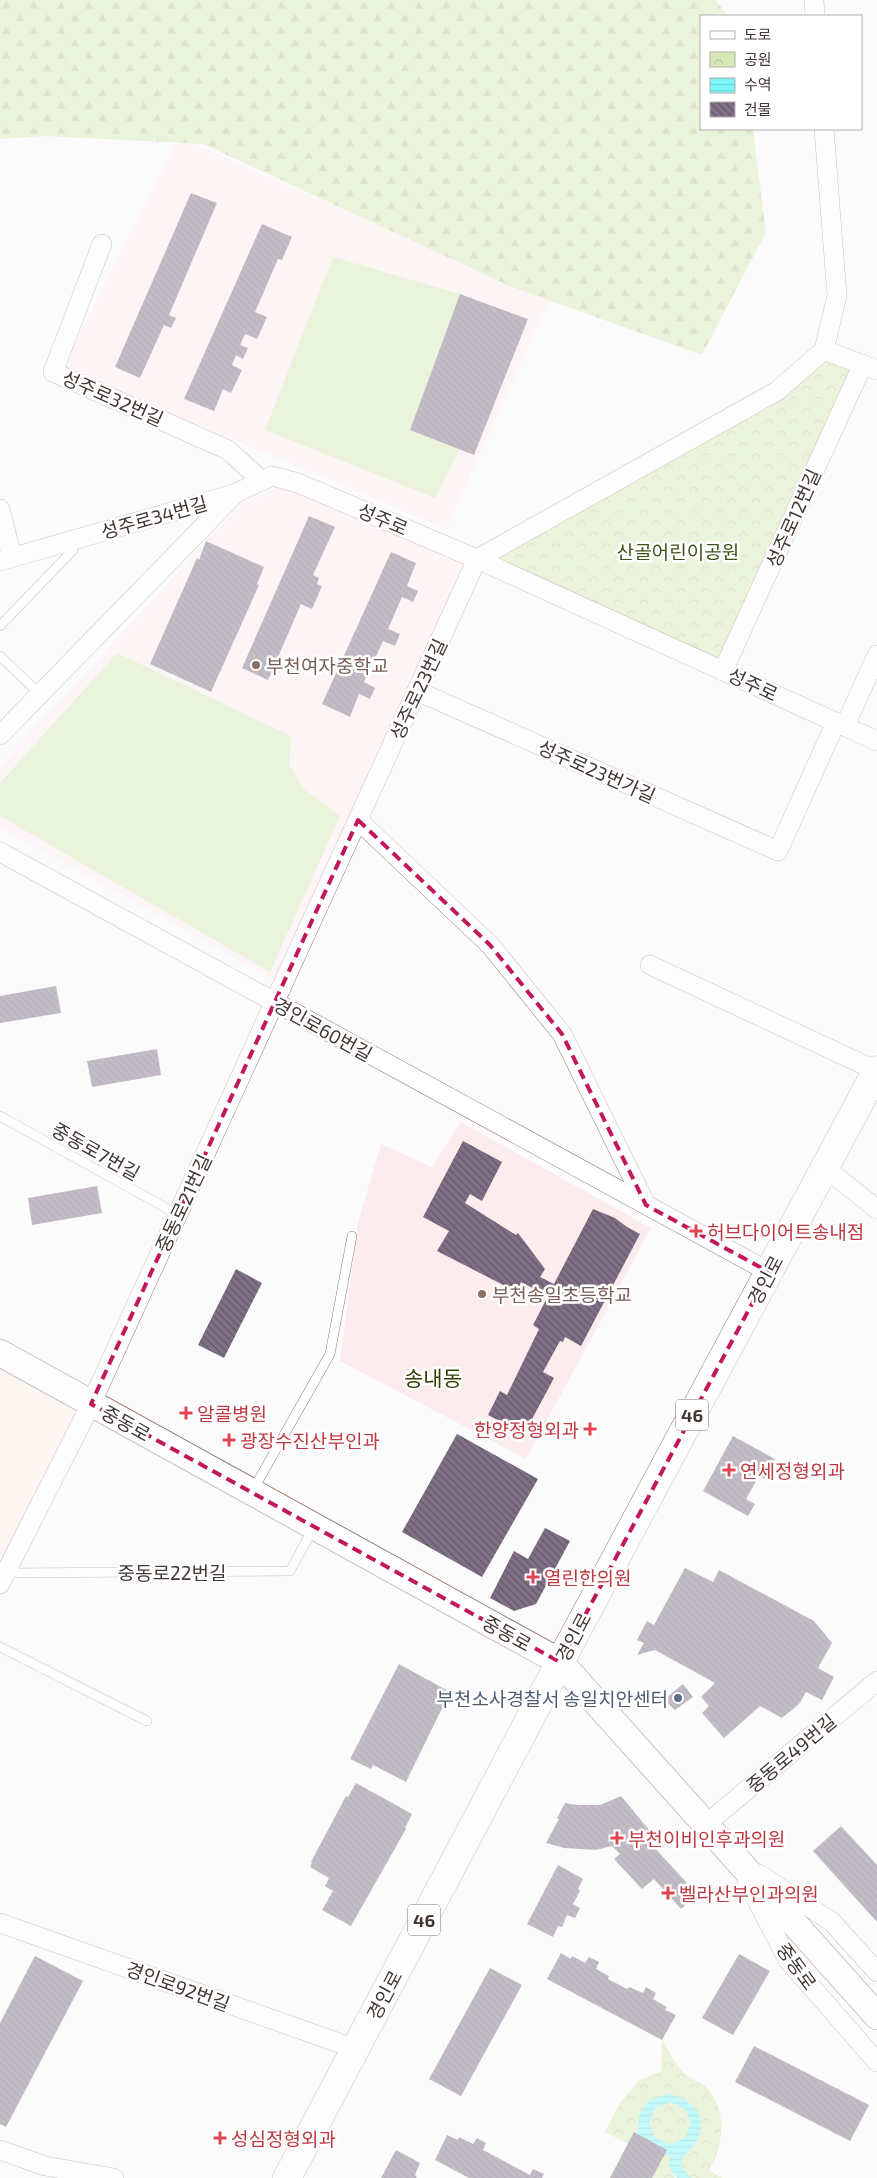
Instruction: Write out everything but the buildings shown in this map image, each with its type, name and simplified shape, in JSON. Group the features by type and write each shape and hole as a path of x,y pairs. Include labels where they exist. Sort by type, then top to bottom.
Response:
{"main road":[{"name":"경인로","path":"287,2178 560,1662 877,1071"}],"street":[{"path":"814,0 816,15"},
{"path":"477,559 777,391 824,350 837,296 824,130"},
{"name":"성주로32번길","path":"102,244 54,372 228,450 262,481"},
{"path":"824,350 870,367"},
{"name":"성주로12번길","path":"723,671 870,367"},
{"name":"성주로","path":"0,735 236,493 272,476 298,483 477,559 877,741"},
{"name":"성주로34번길","path":"0,509 6,559 236,493"},
{"name":"성주로23번길","path":"274,1002 477,559"},
{"path":"840,724 877,655"},
{"name":"성주로23번가길","path":"417,691 778,851 840,724"},
{"path":"358,820 490,945 562,1034 646,1205"},
{"name":"경인로60번길","path":"0,852 769,1272"},
{"name":"경인로","path":"650,965 877,1071"},
{"name":"중동로21번길","path":"91,1404 274,1002"},
{"path":"825,1168 877,1209"},
{"name":"중동로","path":"0,1353 314,1528 560,1662 877,2016"},
{"name":"중동로22번길","path":"3,1578 91,1404"},
{"name":"중동로49번길","path":"705,1824 877,1681"},
{"name":"중동로","path":"735,1858 832,1922 877,1972"},
{"name":"중동로","path":"735,1858 788,1960 877,2062"},
{"name":"경인로92번길","path":"0,1923 356,2049"},
{"path":"0,2150 45,2166 114,2178"}],"lane":[{"path":"0,626 73,550 72,540"},
{"path":"0,656 40,694"},
{"name":"중동로7번길","path":"0,1116 177,1214"},
{"path":"252,1492 330,1354 352,1236"},
{"name":"중동로22번길","path":"3,1578 290,1571 314,1528"},
{"path":"0,1647 147,1721"}],"highlighted area":[{"path":"358,820 490,945 562,1034 646,1205 769,1272 560,1662 91,1404"}],"shaded area":[{"path":"179,137 549,300 446,529 62,368"},
{"name":"부천여자중학교","path":"280,486 466,564 277,981 0,828 0,766 241,504"},
{"name":"부천송일초등학교","path":"461,1122 651,1228 526,1459 340,1361 358,1223 381,1144 432,1167"},
{"path":"0,1353 91,1404 0,1584"}],"green space":[{"path":"0,0 716,0 726,15 700,15 700,130 753,130 766,232 702,355 512,287 203,144 45,136 0,139"},
{"path":"333,257 460,294 410,430 460,449 435,498 265,430"},
{"name":"산골어린이공원","path":"826,355 856,367 721,666 488,558"},
{"path":"117,653 291,736 289,765 305,790 340,816 270,972 0,816 0,783"},
{"path":"662,2040 677,2065 688,2076 706,2087 718,2106 721,2117 720,2139 718,2150 709,2170 722,2178 680,2178 669,2154 675,2178 653,2178 629,2144 605,2132 620,2103 639,2080 661,2072"}],"water":[{"path":"669,2094 683,2099 698,2113 701,2120 699,2136 680,2165 691,2178 677,2178 669,2167 670,2157 638,2137 639,2115 649,2100","holes":["670,2102 685,2109 691,2123 685,2138 670,2144 655,2138 649,2123 655,2108"]}],"place":[{"name":"부천여자중학교","path":"256,665"},
{"name":"허브다이어트송내점","path":"696,1231"},
{"name":"부천송일초등학교","path":"482,1294"},
{"name":"알콜병원","path":"186,1413"},
{"name":"한양정형외과","path":"590,1429"},
{"name":"광장수진산부인과","path":"229,1440"},
{"name":"연세정형외과","path":"729,1470"},
{"name":"열린한의원","path":"533,1577"},
{"name":"부천소사경찰서 송일치안센터","path":"678,1698"},
{"name":"부천이비인후과의원","path":"617,1838"},
{"name":"벨라산부인과의원","path":"668,1893"},
{"name":"성심정형외과","path":"220,2138"}],"district":[{"name":"송내동","path":"433,1377"}]}
